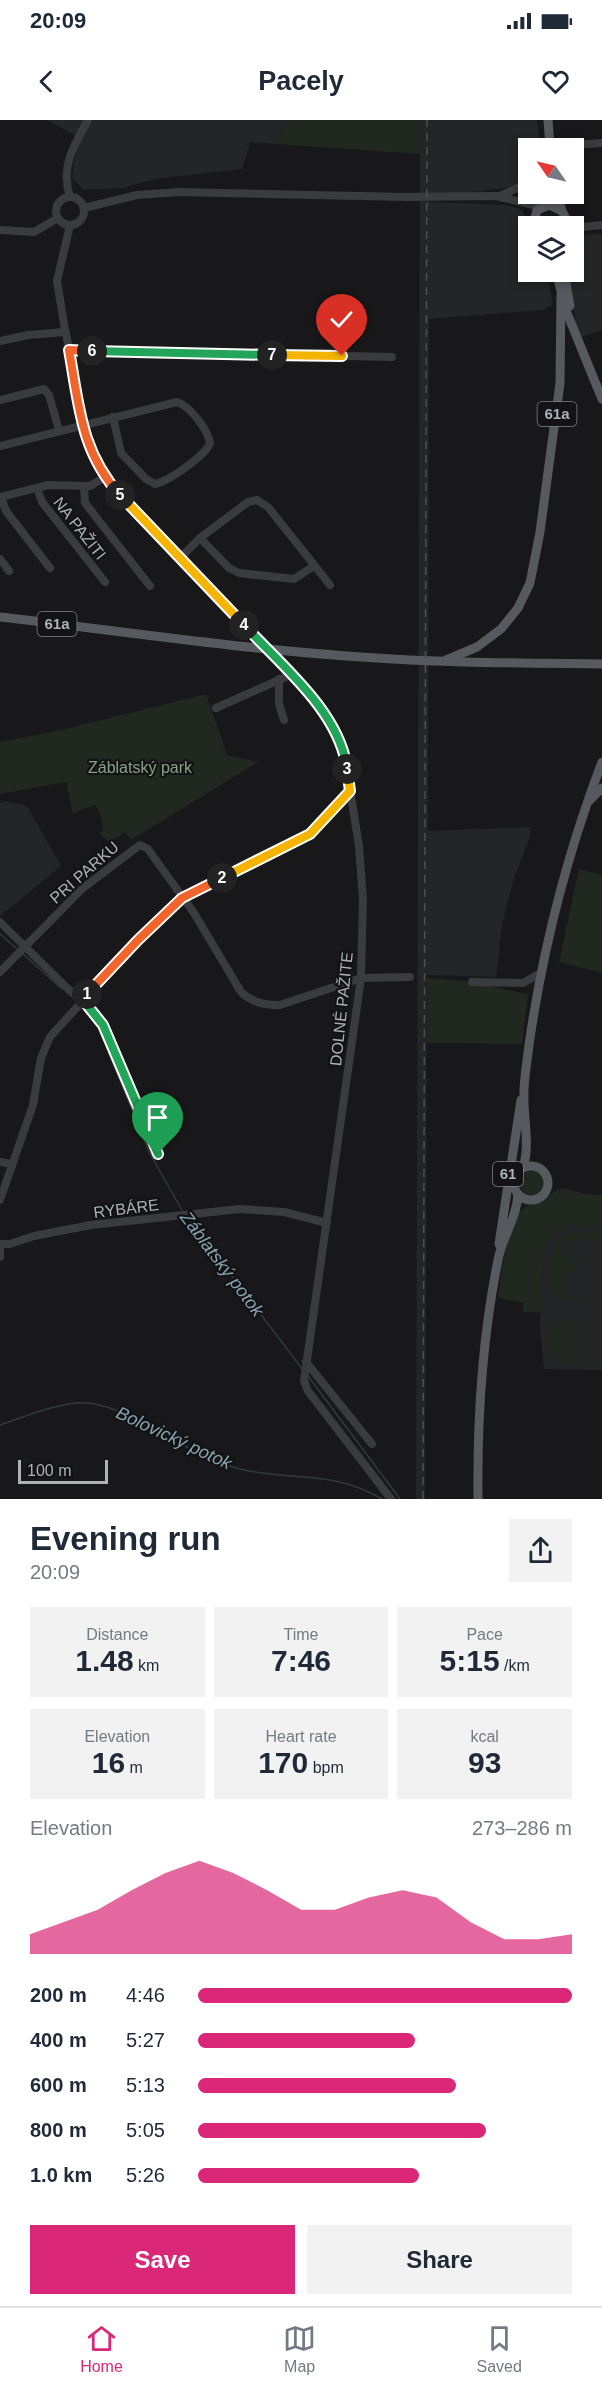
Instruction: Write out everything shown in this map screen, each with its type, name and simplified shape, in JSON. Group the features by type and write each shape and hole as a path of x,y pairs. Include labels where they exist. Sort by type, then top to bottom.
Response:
{"main road":[{"path":"548,120 550,138"},
{"path":"537,216 543,204"},
{"path":"540,209 554,206 562,216"},
{"path":"558,282 580,347 602,399"},
{"path":"566,282 580,347"},
{"name":"61a","path":"441,662 490,639 510,619 530,583 540,532 560,383 561,295"},
{"name":"61a","path":"0,617 213,643 441,662 602,664"},
{"name":"61","path":"478,1499 478,1432 482,1361 498,1258 499,1232 518,1113 524,1091 537,993 558,893 585,805 602,762"},
{"path":"585,805 602,788"},
{"name":"61","path":"498,1258 516,1212 518,1194 514,1180 523,1168 528,1148 524,1091"},
{"name":"61","path":"516,1212 531,1201 542,1197 548,1187 547,1175 538,1167 528,1148"},
{"name":"61","path":"523,1168 538,1167"},
{"name":"61","path":"518,1194 531,1201"}],"street":[{"path":"70,197 65,170 71,152 88,120"},
{"path":"584,144 602,143"},
{"path":"84,208 137,195 179,192 406,197 496,196 518,189"},
{"path":"496,196 540,209"},
{"path":"70,197 77,198 84,208 81,220 70,225 58,218 56,210 59,202 70,197"},
{"path":"0,230 34,232 58,218"},
{"name":"DOLNÉ PAŽITE","path":"70,225 57,281 65,332 90,452 105,477 270,653 332,724 344,750 359,846 363,899 361,978 304,1376 308,1391 390,1498"},
{"path":"584,226 602,225"},
{"path":"0,341 28,335 65,332"},
{"path":"69,350 392,357"},
{"path":"0,400 44,389 50,395 59,430"},
{"path":"0,446 83,424 113,417 181,403 208,435 210,443 203,453 166,480 155,484 146,479 121,453 113,417"},
{"name":"NA PAŽITI","path":"50,568 6,511 1,497 53,485 93,485 105,477"},
{"name":"NA PAŽITI","path":"84,486 85,503 150,586"},
{"name":"NA PAŽITI","path":"37,488 42,502 105,582"},
{"path":"180,558 200,538 248,502 257,500 268,507 330,585"},
{"path":"200,538 229,568 239,573 294,579 314,566"},
{"path":"0,559 9,571"},
{"path":"216,708 290,675"},
{"path":"279,679 279,704 284,720"},
{"path":"0,1200 33,1105 45,1043 138,940 182,898 310,834 350,791"},
{"name":"PRI PARKU","path":"23,946 83,888 140,845 148,849 182,898"},
{"path":"182,898 241,992 256,1003 280,1005 361,978 410,976"},
{"path":"0,922 83,1000 103,1025 158,1154"},
{"path":"0,972 23,946"},
{"path":"472,982 523,983 541,973"},
{"path":"523,983 537,993"},
{"path":"0,1162 12,1164"},
{"name":"RYBÁRE","path":"0,1246 34,1236 91,1225 191,1213 264,1209 327,1223"},
{"path":"0,1246 0,1257"},
{"path":"306,1364 372,1444"}],"shaded area":[{"path":"47,120 287,120 276,144 250,142 242,169 154,179 123,188 84,190 72,178 78,137"},
{"path":"420,120 537,120 539,138 518,138 518,183 505,188 430,197 429,202 507,205 522,210 525,216 518,216 518,282 549,282 553,305 542,310 429,319 428,831 531,827 529,840 514,878 502,925 496,977 427,975 425,1499 416,1499"},
{"path":"602,234 602,330 581,337 576,324 570,282 584,282 584,235"},
{"path":"6,801 27,806 61,866 0,916 0,803"},
{"path":"602,1194 602,1370 544,1369 540,1328 545,1212 584,1202"}],"green space":[{"path":"287,120 420,120 420,154 276,144"},
{"name":"Záblatský park","path":"206,694 227,755 258,762 131,840 125,832 110,842 99,834 103,831 101,815 95,805 73,813 66,782 0,794 0,742 57,731"},
{"path":"579,869 602,875 602,973 559,962"},
{"path":"427,978 464,981 528,994 522,1044 427,1043"},
{"path":"532,1171 541,1174 544,1183 541,1192 532,1195 523,1192 520,1183 523,1174"},
{"path":"564,1188 585,1194 602,1195 602,1226 573,1225 558,1231 546,1250 543,1263 542,1313 523,1312 523,1303 498,1297 509,1234 514,1222 527,1206"},
{"path":"577,1231 602,1234 602,1240 565,1242 563,1250 570,1260 587,1258 589,1262 578,1262 577,1273 567,1273 566,1295 574,1295 574,1300 559,1299 552,1293 550,1287 551,1254 560,1237"},
{"path":"559,1322 576,1322 575,1360 602,1361 602,1363 573,1363 558,1360 549,1347 548,1333 551,1327"}],"waterway":[{"name":"Záblatský potok","path":"0,934 17,949"},
{"name":"Záblatský potok","path":"23,954 62,989"},
{"name":"Záblatský potok","path":"66,992 75,999"},
{"name":"Záblatský potok","path":"83,1006 98,1026 149,1152 183,1212"},
{"name":"Záblatský potok","path":"188,1218 303,1370"},
{"name":"Záblatský potok","path":"308,1376 400,1499"},
{"name":"Bolovický potok","path":"0,1425 68,1404 89,1403 108,1407 126,1415 201,1455 221,1463 259,1473 345,1483 382,1499"}],"railway":[{"path":"423,1499 427,120"}],"route":[{"path":"158,1154 103,1025 92,1008 83,1000 138,940 182,898 310,834 341,798 350,791 344,750 332,724 321,708 100,471 90,452 69,350 342,356"}]}
